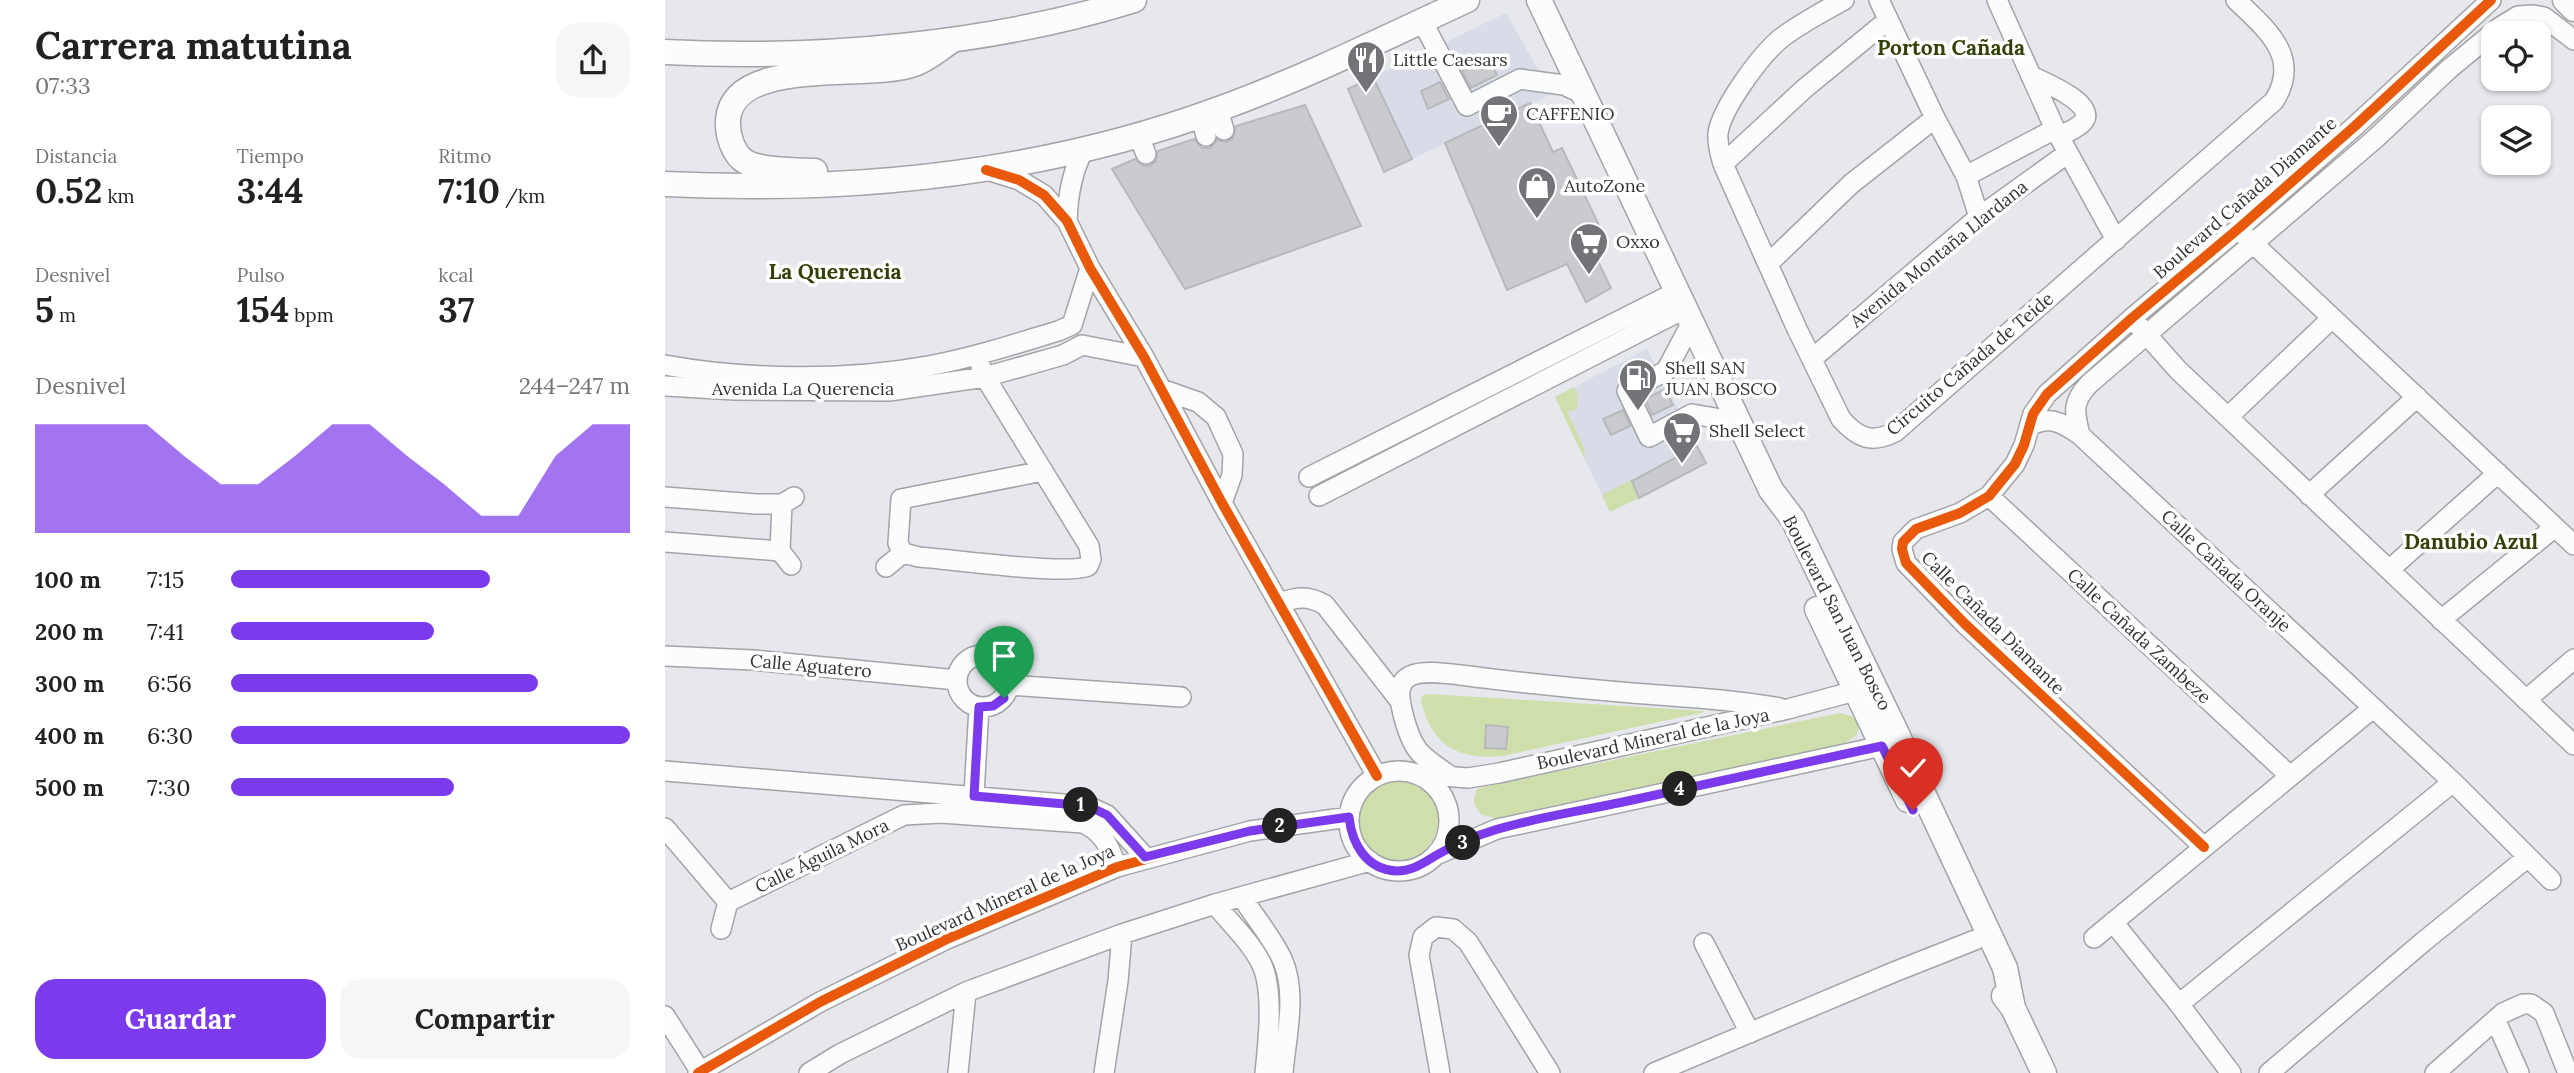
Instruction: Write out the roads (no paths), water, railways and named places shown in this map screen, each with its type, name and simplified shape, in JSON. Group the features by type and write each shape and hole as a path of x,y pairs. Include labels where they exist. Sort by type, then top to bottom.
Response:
{"main road":[{"path":"665,52 785,54 873,49 1039,24 1134,0"},
{"path":"665,184 799,187 886,182 986,170 1084,148 1142,144 1212,123 1467,0"},
{"name":"Boulevard San Juan Bosco","path":"1539,0 1771,491 1777,525 1890,741 1975,940 1999,988 2013,1008 2044,1073"},
{"path":"2565,0 2574,9"},
{"path":"886,182 852,169 795,172 746,162 733,149 730,137 728,120 732,103 756,83 777,76 868,72 915,64 957,38"},
{"name":"Boulevard San Juan Bosco","path":"1890,741 1914,774 2005,968 2013,1008"}],"street":[{"name":"Circuito Cañada de Teide","path":"1844,0 1782,37 1745,79 1726,111 1718,131 1719,151 1797,329 1841,419 1851,430 1863,437 1877,439 1895,432 2269,107 2280,92 2284,71 2281,51 2262,25 2236,0"},
{"path":"1879,0 1966,176 1979,216"},
{"path":"1997,0 2061,140 2116,240"},
{"name":"Boulevard Cañada Diamante","path":"2030,426 2033,414 2047,394 2238,229 2491,0"},
{"path":"2512,0 2526,15"},
{"path":"2080,435 2075,411 2076,400 2089,384 2376,138 2449,69 2500,27 2518,16 2544,17 2574,40"},
{"path":"1723,164 1804,89 1888,20"},
{"path":"1422,21 1467,106 1520,79 1564,85 1583,94"},
{"path":"2434,52 2449,69"},
{"path":"1966,176 2061,140 2083,122 2085,108 2068,95 2031,76"},
{"path":"1769,263 1851,184 1935,118"},
{"name":"Avenida Montaña Llardana","path":"1813,358 1979,216 2061,140"},
{"path":"1067,221 1068,194 1073,170 1084,148"},
{"path":"986,170 1019,180 1044,195 1067,221 1090,268 1144,357 1222,503 1377,776"},
{"path":"2238,229 2574,545"},
{"path":"1090,268 1072,325 1082,345 1144,357"},
{"path":"1684,309 1666,371 1627,391 1649,437 1692,414 1738,422"},
{"path":"1309,477 1684,309"},
{"path":"1319,496 1684,309"},
{"path":"2228,417 2332,317"},
{"path":"2132,318 2178,370 2574,746"},
{"name":"Avenida La Querencia","path":"665,365 737,374 833,376 888,372 977,355 1072,325"},
{"name":"Avenida La Querencia","path":"665,386 735,390 889,391 985,377 1063,355 1082,345"},
{"path":"977,355 985,377 1043,471 1089,546 1093,572 919,557 903,553 898,543 899,497 1043,471"},
{"path":"1161,389 1198,402 1216,417 1233,454 1231,475 1222,503"},
{"path":"2309,495 2417,397"},
{"name":"Calle Cañada Oranje","path":"2030,426 2039,421 2055,420 2080,435 2453,782 2551,880"},
{"name":"Calle Cañada Diamante","path":"2030,426 2015,464 1989,496 1969,509 1909,533 1902,549 1906,563 2037,692 2204,847"},
{"path":"2389,570 2498,473"},
{"path":"665,496 788,500 785,558 665,542"},
{"name":"Calle Cañada Zambeze","path":"1989,496 2289,775"},
{"path":"2441,620 2554,527"},
{"path":"886,567 903,553"},
{"path":"1279,603 1301,596 1313,598 1325,605 1400,701"},
{"path":"980,655 992,656 1002,663 1009,673 1009,685 1004,698 993,706 979,707 968,702 960,692 957,680 960,668 969,660 980,655"},
{"name":"Calle Aguatero","path":"665,656 753,660 957,680"},
{"path":"2526,701 2574,659"},
{"path":"1453,777 1414,748 1400,701 1400,688 1413,674 1732,700 1788,709"},
{"path":"1009,685 1181,697"},
{"path":"1436,855 1446,837 1449,816 1439,790 1416,774 1403,771 1377,776 1363,786 1354,800 1349,817 1354,841 1370,861 1382,868 1404,870 1424,864 1436,855 1497,829 1890,741 1879,712 1864,688"},
{"name":"Boulevard Mineral de la Joya","path":"1416,774 1468,778 1499,773 1788,709 1864,688"},
{"path":"974,796 979,707"},
{"path":"2094,938 2373,708"},
{"name":"Calle Águila Mora","path":"665,771 1088,806 1107,815 1145,857"},
{"path":"2179,1004 2453,782"},
{"path":"903,791 904,815"},
{"name":"Calle Águila Mora","path":"728,902 904,815 940,813 1083,823 1095,828 1104,838 1117,866"},
{"name":"Boulevard Mineral de la Joya","path":"699,1072 820,1002 947,939 1117,866 1250,831 1349,817"},
{"path":"665,828 728,902 722,929"},
{"path":"2269,1073 2528,857"},
{"path":"809,1073 839,1063 966,992 1122,934 1215,904 1370,861"},
{"path":"1242,897 1283,960 1287,975 1290,995 1274,1070"},
{"path":"1215,904 1262,965 1274,1070"},
{"path":"2113,922 2231,1073"},
{"path":"1440,1073 1419,955 1423,937 1436,927 1453,929 1468,942 1549,1073"},
{"path":"1104,1073 1122,934"},
{"path":"1654,1073 1975,940"},
{"path":"1704,943 1750,1032"},
{"path":"958,1073 966,992"},
{"path":"2435,1073 2504,1013 2522,1004 2538,1007 2549,1023 2568,1073"},
{"path":"665,1016 699,1072"},
{"path":"2496,1021 2519,1073"}],"place":[{"name":"Little Caesars","path":"1366,94"},
{"name":"CAFFENIO","path":"1499,148"},
{"name":"AutoZone","path":"1537,220"},
{"name":"Oxxo","path":"1589,276"},
{"name":"Shell SAN JUAN BOSCO","path":"1638,412"},
{"name":"Shell Select","path":"1682,465"}],"district":[{"name":"Porton Cañada","path":"1951,48"},
{"name":"La Querencia","path":"835,272"},
{"name":"Danubio Azul","path":"2471,542"}]}
